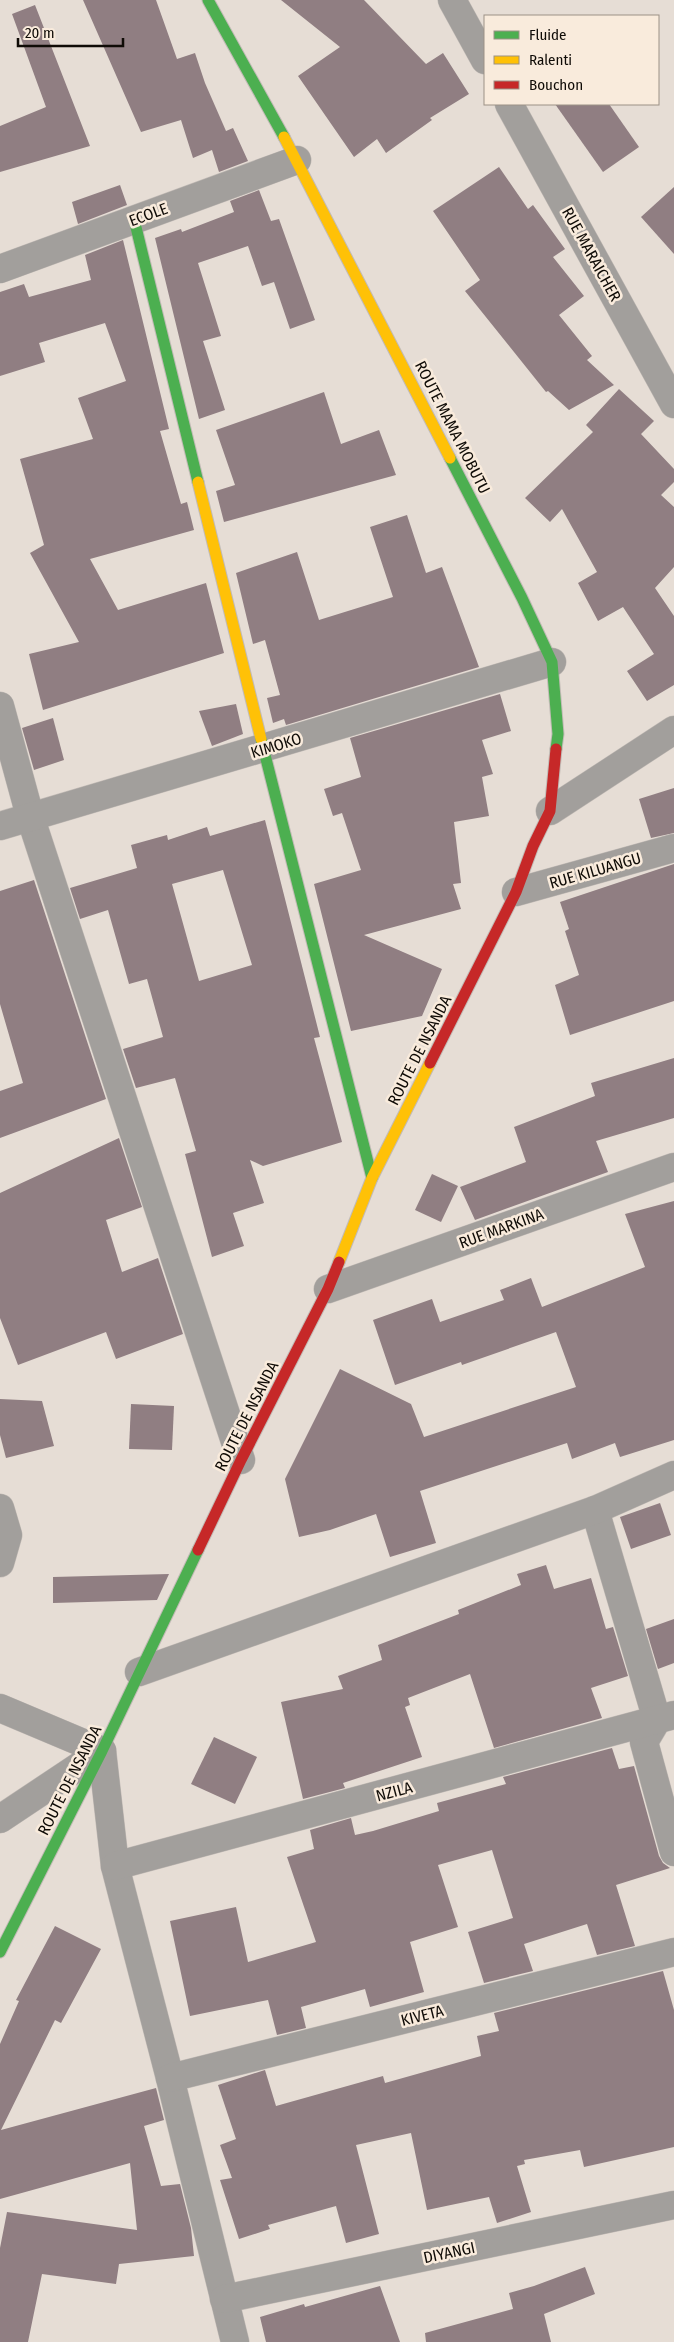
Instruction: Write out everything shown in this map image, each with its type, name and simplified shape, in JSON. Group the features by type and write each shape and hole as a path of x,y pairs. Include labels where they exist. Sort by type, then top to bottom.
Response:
{"street":[{"name":"ROUTE MAMA MOBUTU","path":"208,0 297,160 522,598 552,662 558,734 550,811 533,846 516,892"},
{"path":"452,0 484,58"},
{"name":"RUE MARAICHER","path":"510,105 674,404"},
{"name":"ECOLE","path":"0,268 297,160"},
{"path":"134,219 372,1178"},
{"name":"KIMOKO","path":"0,826 552,662"},
{"path":"0,706 30,816 241,1460"},
{"path":"550,811 674,730"},
{"name":"RUE KILUANGU","path":"516,892 674,848"},
{"name":"ROUTE DE NSANDA","path":"0,1952 102,1751 241,1460 328,1290 372,1178 516,892"},
{"name":"RUE MARKINA","path":"328,1290 674,1167"},
{"path":"139,1672 594,1510 674,1475"},
{"path":"0,1508 8,1535 0,1563"},
{"path":"594,1510 666,1718 644,1742 674,1852"},
{"path":"0,1708 102,1751"},
{"name":"NZILA","path":"115,1866 666,1718"},
{"path":"0,1819 102,1751"},
{"path":"102,1751 115,1866 170,2078 235,2342"},
{"name":"KIVETA","path":"170,2078 674,1952"},
{"name":"DIYANGI","path":"224,2299 674,2205"}],"building":[{"path":"83,0 156,0 177,59 195,53 205,83 226,131 233,128 248,161 219,172 212,150 193,158 181,120 141,132"},
{"path":"281,0 364,0 426,64 443,53 469,94 430,118 432,120 386,153 377,139 354,157 298,76 340,47"},
{"path":"35,5 90,146 0,172 0,126 46,107 12,14"},
{"path":"556,105 610,105 639,147 603,172"},
{"path":"499,167 528,209 533,205 565,249 553,257 584,296 559,315 592,356 587,360 614,385 569,410 548,391 546,392 465,291 480,280 433,211"},
{"path":"120,185 127,205 78,224 72,202"},
{"path":"674,187 674,254 641,217"},
{"path":"259,190 271,221 279,219 315,320 290,329 274,282 262,286 248,246 198,263 221,336 203,341 225,410 199,419 155,238 181,229 182,232 234,212 230,201"},
{"path":"123,240 169,429 160,431 181,504 187,502 194,530 90,559 118,610 206,583 224,653 43,710 29,654 79,642 30,553 44,545 20,459 93,439 78,398 126,381 105,323 39,343 45,362 0,376 0,292 24,284 29,297 91,280 85,255"},
{"path":"619,389 654,421 641,434 674,469 674,482 661,495 674,507 674,567 655,588 674,616 674,685 647,701 627,671 654,654 623,607 598,621 578,583 597,572 562,509 550,522 525,498 593,432 586,425"},
{"path":"324,392 341,444 379,430 396,475 224,522 216,491 235,485 216,430"},
{"path":"407,515 426,573 442,567 479,667 286,725 284,719 273,723 267,698 280,695 265,640 253,644 236,573 297,552 319,620 393,597 370,527"},
{"path":"500,694 511,731 482,740 493,774 482,777 489,816 454,822 461,883 453,884 461,909 364,935 442,969 422,1016 351,1031 314,884 361,870 342,813 333,816 324,789 361,777 350,738"},
{"path":"236,704 243,734 212,746 199,711"},
{"path":"53,718 64,760 34,770 22,728"},
{"path":"674,788 674,833 651,838 639,799"},
{"path":"265,820 320,1037 314,1038 342,1142 263,1166 250,1160 264,1203 233,1213 244,1246 212,1257 185,1154 196,1151 175,1078 136,1088 123,1049 163,1037 147,979 129,984 108,910 80,919 70,888 137,868 131,845 167,835 168,840 207,827 210,836","holes":["223,870 252,965 199,981 172,884"]},
{"path":"674,864 674,1001 570,1035 555,985 579,975 565,931 569,929 560,902"},
{"path":"34,880 106,1099 0,1138 0,1091 23,1083 0,1004 0,891"},
{"path":"674,1058 674,1118 596,1141 608,1172 475,1220 460,1187 526,1162 514,1127 595,1096 591,1083"},
{"path":"119,1138 142,1207 106,1220 122,1272 158,1258 183,1334 116,1359 106,1332 18,1365 0,1318 0,1193"},
{"path":"432,1174 458,1186 441,1222 415,1210"},
{"path":"674,1201 674,1440 620,1457 615,1443 572,1459 567,1443 420,1491 436,1543 390,1557 376,1514 330,1530 299,1537 285,1479 340,1369 411,1404 424,1437 576,1387 556,1332 462,1365 461,1362 395,1385 373,1320 432,1299 440,1322 504,1300 500,1290 531,1278 542,1307 645,1267 625,1214"},
{"path":"0,1399 42,1401 54,1446 6,1458 0,1435"},
{"path":"131,1404 174,1406 172,1450 129,1449"},
{"path":"660,1503 671,1535 631,1549 620,1517"},
{"path":"546,1565 554,1589 591,1578 606,1629 613,1627 628,1676 591,1688 602,1718 494,1748 470,1674 408,1698 410,1705 405,1707 422,1757 343,1783 345,1788 303,1799 281,1702 343,1689 338,1676 382,1660 378,1645 459,1614 458,1610 521,1585 517,1574"},
{"path":"169,1574 157,1600 53,1603 53,1577"},
{"path":"674,1619 674,1663 658,1669 646,1629"},
{"path":"214,1737 257,1757 235,1804 191,1784"},
{"path":"612,1748 619,1769 634,1766 659,1856 663,1863 670,1868 616,1885 635,1946 597,1955 587,1924 524,1944 533,1971 484,1983 468,1932 513,1918 492,1850 438,1865 458,1927 410,1942 424,1992 370,2007 365,1989 301,2007 306,2028 277,2035 268,2000 190,2016 170,1921 236,1907 248,1962 316,1942 287,1857 314,1849 310,1830 351,1818 355,1835 373,1831 439,1811 437,1803 506,1784 503,1777"},
{"path":"55,1926 101,1949 61,2023 55,2020 1,2130 156,2088 164,2120 144,2126 161,2186 180,2184 191,2228 194,2256 119,2264 116,2284 42,2274 28,2342 0,2342 0,2248 7,2212 137,2230 130,2163 0,2199 0,2044 19,2001 16,2000"},
{"path":"663,1971 674,2010 674,2147 584,2167 580,2150 524,2160 525,2164 517,2166 531,2212 497,2223 489,2197 427,2210 411,2133 356,2145 379,2234 346,2243 336,2206 268,2225 270,2229 239,2239 220,2180 232,2178 220,2145 236,2139 218,2085 265,2070 276,2106 383,2076 385,2083 481,2056 477,2036 499,2031 494,2013"},
{"path":"585,2267 595,2294 544,2314 551,2342 426,2342 425,2333 513,2309 509,2293"},
{"path":"380,2286 400,2342 266,2342 260,2317 304,2304 305,2307"}],"traffic: fast":[{"path":"208,0 284,137"},
{"path":"134,219 198,482"},
{"path":"450,458 522,598 552,662 558,734 556,749"},
{"path":"261,739 372,1178"},
{"path":"0,1952 102,1751 198,1550"}],"traffic: slow":[{"path":"284,137 450,458"},
{"path":"198,482 261,739"},
{"path":"339,1262 372,1178 430,1063"}],"traffic: jam":[{"path":"430,1063 516,892 533,846 550,811 556,749"},
{"path":"198,1550 241,1460 328,1289 339,1262"}]}
